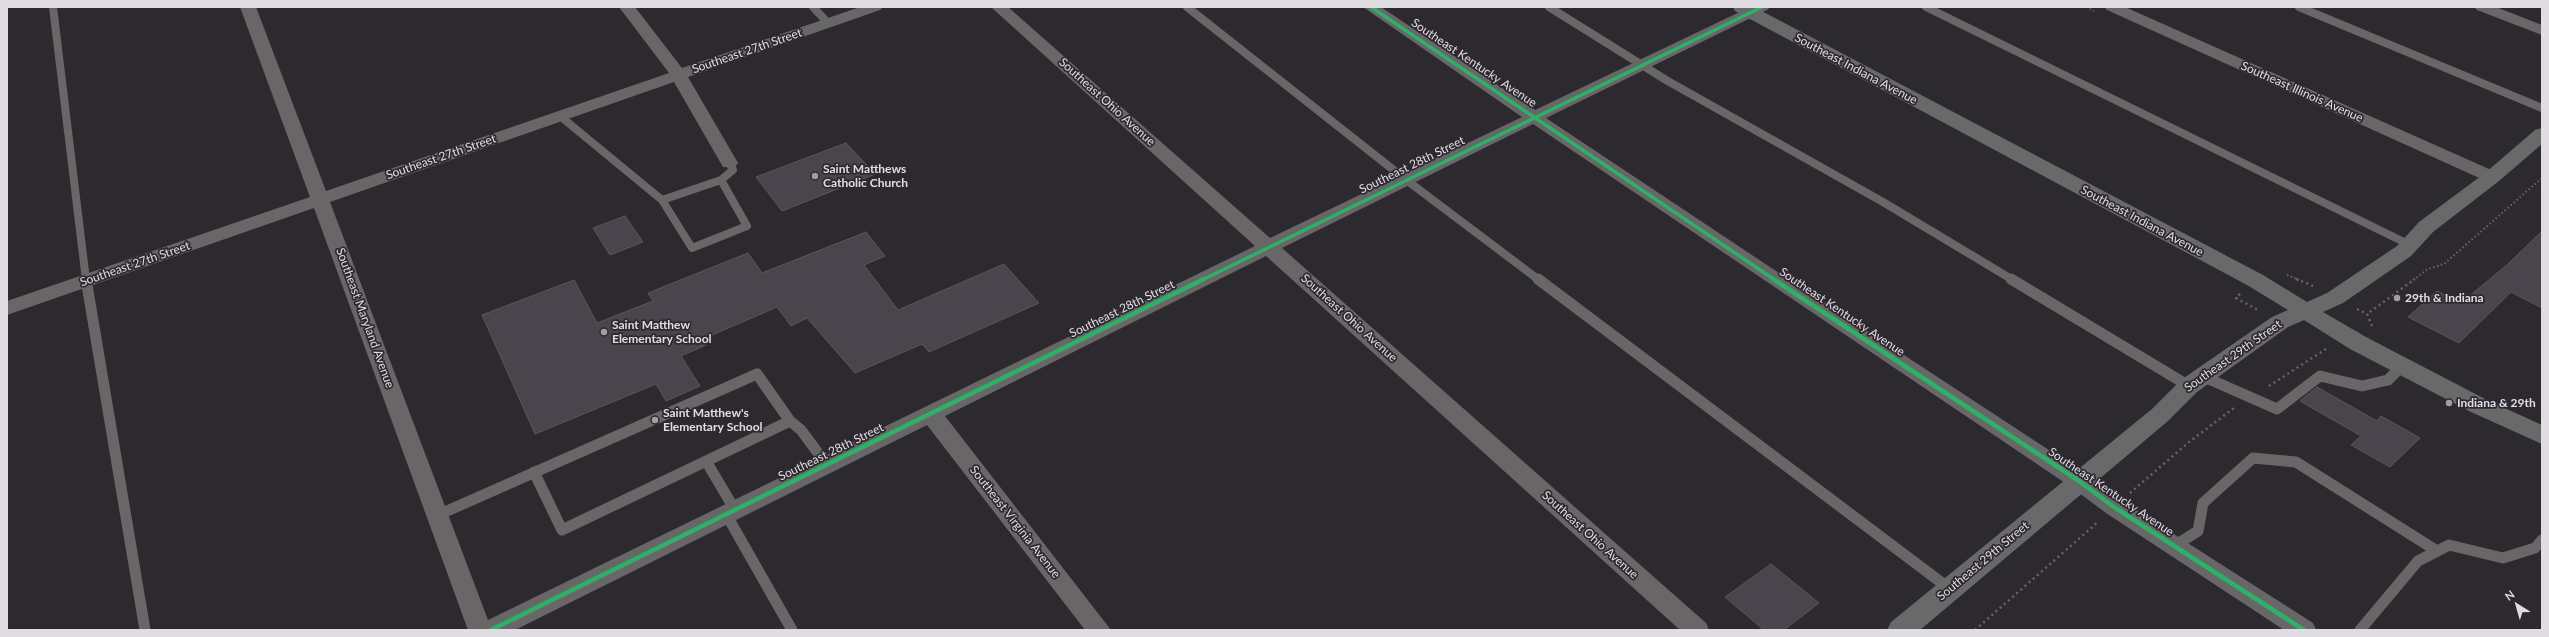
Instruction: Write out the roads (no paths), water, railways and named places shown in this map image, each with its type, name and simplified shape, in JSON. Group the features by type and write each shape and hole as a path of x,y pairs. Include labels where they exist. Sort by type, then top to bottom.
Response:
{"main road":[{"name":"Southeast Indiana Avenue","path":"1751,9 2255,280 2305,311 2402,366 2542,435"},
{"name":"Southeast 29th Street","path":"1901,630 2160,414 2196,381 2280,322 2345,293 2410,245 2426,227 2492,177 2542,134"}],"street":[{"name":"Southeast Maryland Avenue","path":"248,7 480,630"},
{"path":"627,7 678,74 729,163"},
{"name":"Southeast 27th Street","path":"7,308 678,74 875,7"},
{"name":"Southeast Ohio Avenue","path":"1000,7 1270,246 1697,630"},
{"name":"Southeast Kentucky Avenue","path":"1371,7 1535,116 1775,280 2079,481 2174,546 2304,630"},
{"name":"Southeast Illinois Avenue","path":"2112,7 2492,177"},
{"path":"2482,7 2542,30"},
{"name":"Southeast 28th Street","path":"491,630 1405,179 1643,65 1751,9"},
{"name":"Southeast Virginia Avenue","path":"931,414 1099,630"}],"lane":[{"path":"53,7 86,281 145,630"},
{"path":"813,7 828,23"},
{"path":"1187,7 1405,179 1950,589"},
{"path":"1548,7 1643,65 2196,381 2277,409 2320,376 2362,386 2388,380 2402,366"},
{"path":"1926,7 2410,245"},
{"path":"2299,7 2542,108"},
{"path":"560,116 662,200 692,248 747,226 721,180"},
{"path":"662,200 721,180 733,170 729,163"},
{"path":"438,515 757,374 790,421 801,430 827,465"},
{"path":"534,472 562,530 790,421"},
{"path":"2174,546 2198,531 2204,503 2252,458 2296,462 2437,551"},
{"path":"706,461 792,630"},
{"path":"2360,630 2418,561 2449,545 2503,558 2535,548 2542,540"}],"place":[{"name":"Saint Matthews Catholic Church","path":"815,176"},
{"name":"29th & Indiana","path":"2397,298"},
{"name":"Saint Matthew Elementary School","path":"604,332"},
{"name":"Indiana & 29th","path":"2449,403"},
{"name":"Saint Matthew's Elementary School","path":"655,420"}]}
